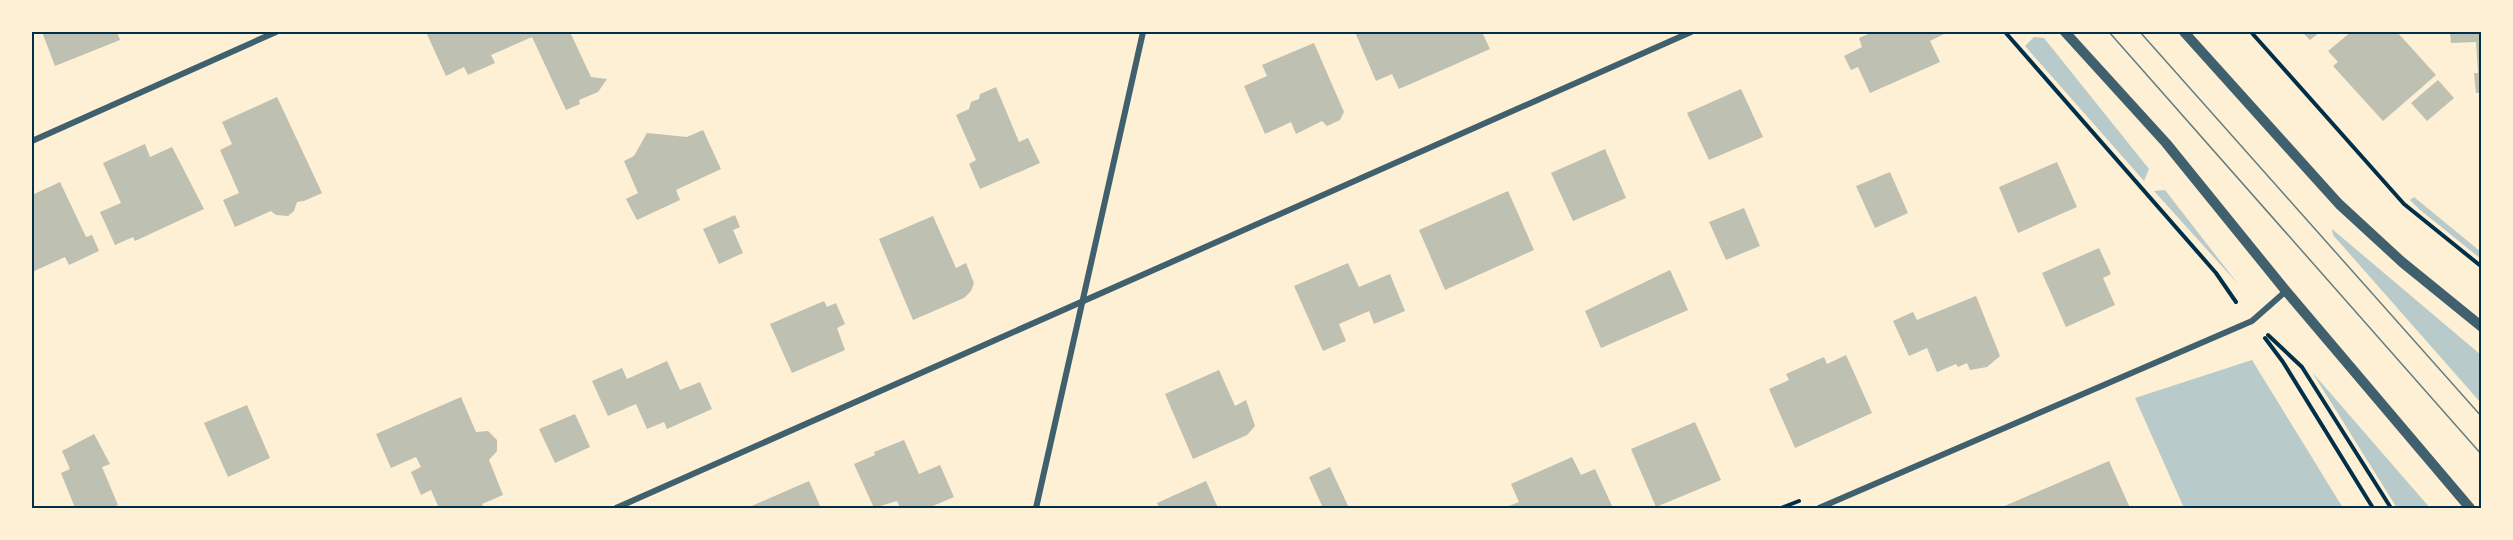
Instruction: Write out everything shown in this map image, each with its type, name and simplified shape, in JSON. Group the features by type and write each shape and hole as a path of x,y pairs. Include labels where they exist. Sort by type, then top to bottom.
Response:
{"street":[{"path":"32,141 276,32"},
{"path":"1036,508 1143,32"},
{"path":"616,508 1691,32"},
{"path":"2065,32 2166,142 2286,291 2470,508"},
{"path":"2184,32 2345,210 2420,278 2481,327"},
{"path":"1819,508 2252,321 2286,291"}],"path":[{"path":"2005,32 2216,273 2283,362 2373,508"},
{"path":"2250,32 2404,204 2481,267"},
{"path":"2252,321 2302,367 2391,508"}],"shaded area":[{"path":"2034,37 2044,38 2149,169 2144,181 2025,46"},
{"path":"2165,190 2238,284 2154,191"},
{"path":"2414,197 2481,252 2481,259 2419,209 2410,200"},
{"path":"2332,229 2481,355 2481,403 2333,235"},
{"path":"2252,360 2343,508 2184,508 2135,398"},
{"path":"2312,372 2430,508 2397,508"}],"building":[{"path":"42,32 117,32 120,40 55,66"},
{"path":"426,32 570,32 591,77 607,79 598,92 579,100 580,104 566,110 532,37 491,55 495,63 468,75 464,67 446,76"},
{"path":"1355,32 1482,32 1490,49 1399,89 1392,74 1376,81"},
{"path":"1873,32 1945,32 1930,41 1940,62 1870,93 1858,67 1851,70 1844,56 1862,47 1859,38"},
{"path":"2302,32 2320,32 2310,40"},
{"path":"2351,32 2397,32 2436,75 2383,121 2333,66 2338,62 2328,51"},
{"path":"2450,32 2482,32 2482,93 2476,93 2474,73 2478,73 2476,42 2451,43"},
{"path":"1314,43 1344,112 1340,120 1327,126 1322,121 1296,134 1291,122 1265,134 1244,86 1267,76 1262,65"},
{"path":"2438,80 2454,98 2427,121 2411,103"},
{"path":"996,87 1019,142 1028,138 1040,163 980,189 969,164 976,160 956,115 969,109 971,102 979,99 980,94"},
{"path":"1741,89 1763,137 1709,160 1687,113"},
{"path":"277,97 322,193 297,202 294,211 288,216 276,215 271,211 235,227 223,200 239,193 220,150 232,144 222,122"},
{"path":"703,130 721,169 676,190 680,200 637,220 626,199 638,193 624,161 634,156 647,133 687,137"},
{"path":"145,144 150,157 172,147 204,209 135,241 133,237 115,245 100,212 121,203 103,163"},
{"path":"1605,149 1626,198 1573,221 1551,173"},
{"path":"2057,162 2077,207 2018,233 1999,187"},
{"path":"1890,172 1908,213 1875,228 1856,186"},
{"path":"60,182 86,237 92,235 99,251 69,265 65,257 32,272 32,195"},
{"path":"1508,191 1534,250 1445,290 1419,230"},
{"path":"1744,208 1760,246 1726,260 1709,222"},
{"path":"735,215 740,227 733,230 743,253 719,264 703,229"},
{"path":"933,216 956,268 966,263 974,283 971,291 964,298 913,320 879,239"},
{"path":"2099,248 2111,274 2103,278 2115,305 2066,327 2042,273"},
{"path":"1348,263 1359,287 1390,274 1405,311 1374,324 1369,311 1339,324 1346,341 1323,351 1294,286"},
{"path":"1670,270 1688,310 1601,348 1585,311"},
{"path":"1976,296 2000,356 1987,367 1970,370 1967,363 1958,367 1956,364 1937,372 1927,348 1909,356 1893,321 1913,312 1917,320"},
{"path":"824,301 827,307 836,303 845,324 837,328 845,350 792,373 770,324"},
{"path":"1846,355 1872,413 1795,448 1769,389 1789,380 1786,374 1824,357 1827,364"},
{"path":"667,361 680,390 700,382 712,409 667,429 664,422 647,429 636,404 608,416 592,381 622,368 627,379"},
{"path":"1219,370 1235,406 1246,400 1255,426 1247,435 1193,459 1165,394"},
{"path":"461,397 476,432 488,431 497,440 497,451 489,460 503,495 482,504 484,508 439,508 431,490 421,495 411,472 421,467 416,457 391,468 376,434"},
{"path":"247,405 270,458 228,477 204,423"},
{"path":"575,414 590,447 555,463 539,429"},
{"path":"1695,422 1721,480 1656,507 1631,449"},
{"path":"94,434 110,464 102,467 118,505 111,508 75,508 61,473 70,469 62,451"},
{"path":"904,440 919,474 940,465 954,497 928,508 900,508 897,501 874,508 854,464 875,455 874,452"},
{"path":"1572,457 1581,475 1595,469 1613,508 1504,508 1519,502 1511,484"},
{"path":"2109,461 2130,508 2000,508"},
{"path":"1330,467 1349,508 1323,508 1309,477"},
{"path":"809,481 821,508 747,508"},
{"path":"1206,481 1218,508 1159,508 1157,503"}],"tram line":[{"path":"2109,32 2482,455"},
{"path":"2140,32 2482,417"}]}
